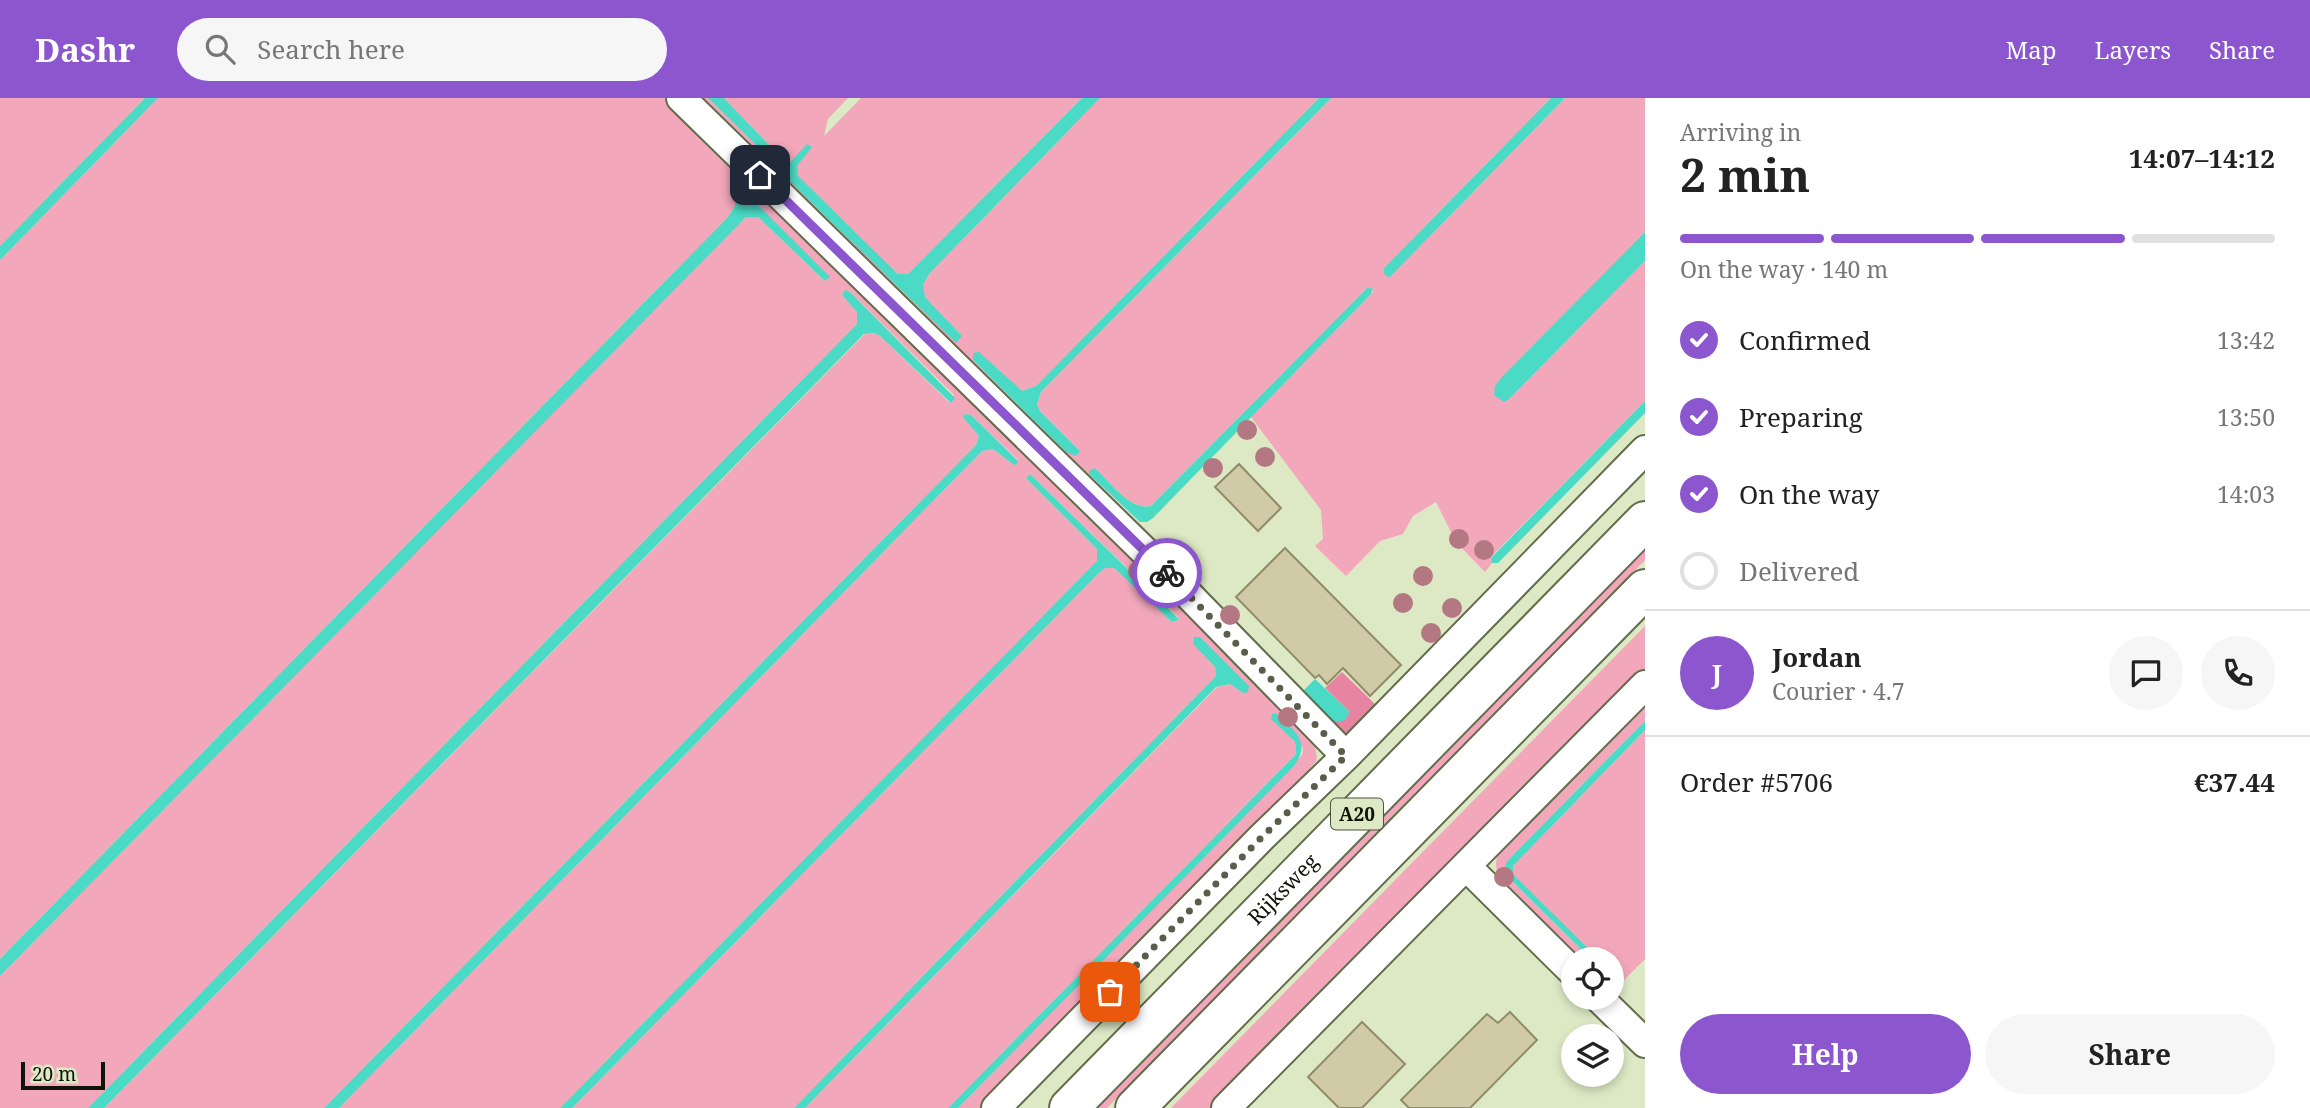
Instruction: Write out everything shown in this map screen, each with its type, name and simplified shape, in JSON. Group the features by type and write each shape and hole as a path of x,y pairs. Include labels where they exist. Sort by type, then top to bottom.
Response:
{"highway":[{"name":"Rijksweg","path":"1069,1108 1645,521"},
{"name":"A20","path":"1135,1108 1645,589"}],"street":[{"path":"681,98 1176,582 1346,756"},
{"path":"996,1108 1645,450"},
{"path":"1226,1108 1645,685"},
{"path":"1467,867 1561,960"},
{"path":"1611,1010 1645,1043"}],"shaded area":[{"path":"0,98 145,98 0,246"},
{"path":"158,98 664,98 1314,736 1317,760 1311,767 1313,770 981,1108 958,1108 1302,755 1303,748 1271,719 1295,742 1296,754 948,1108 805,1108 1217,687 1230,684 1243,693 1193,644 1215,667 1216,676 794,1108 572,1108 1105,568 1114,568 1172,622 1178,620 1179,618 1030,474 1026,478 1097,549 1098,561 560,1108 339,1108 982,451 993,449 1014,465 1018,460 971,415 965,414 964,417 979,436 976,445 324,1108 104,1108 865,334 874,333 880,336 950,403 954,395 845,290 842,295 857,312 857,324 88,1108 0,1108 0,976 735,227 746,217 758,217 825,281 829,277 743,190 735,197 735,206 728,217 0,959 0,260"},
{"path":"693,98 708,98 762,151 769,145 724,98 848,98 828,119 824,136 861,98 1082,98 908,274 898,274 797,176 797,166 811,147 783,170 956,342 961,335 925,297 922,286 929,274 1100,98 1319,98 1036,386 1022,391 979,353 973,354 973,360 1066,452 1080,451 1040,411 1037,405 1041,392 1331,98 1551,98 1384,268 1383,272 1390,277 1565,98 1645,98 1645,232 1495,386 1509,399 1645,261 1645,401 1491,557 1492,563 1485,572 1456,542 1436,502 1413,516 1403,534 1380,541 1346,576 1315,546 1323,539 1321,510 1251,417 1373,292 1373,289 1368,287 1151,506 1135,504 1128,500 1095,468 1090,475 1205,588 1194,591"},
{"path":"1645,541 1645,560 1107,1108 1088,1108"},
{"path":"1645,626 1645,669 1212,1108 1171,1108"},
{"path":"1342,672 1377,706 1347,736 1331,721 1349,711 1325,688"},
{"path":"1645,698 1645,721 1508,860 1506,875 1579,947 1561,948 1515,902 1499,876 1496,864 1501,848"},
{"path":"1645,730 1645,959 1624,980 1624,947 1587,947 1513,874 1513,866"}],"water":[{"path":"145,98 158,98 0,260 0,246"},
{"path":"708,98 724,98 769,145 762,151"},
{"path":"1082,98 1100,98 929,274 923,285 925,297 962,336 956,343 782,174 807,144 812,147 797,166 798,176 898,274 908,274"},
{"path":"1319,98 1331,98 1041,392 1037,405 1040,411 1080,451 1076,456 1066,452 973,360 973,353 979,352 1022,391 1036,386"},
{"path":"1551,98 1565,98 1390,277 1386,276 1384,268"},
{"path":"743,190 830,277 825,281 758,217 746,217 0,976 0,959 728,217 735,206 735,197"},
{"path":"1645,232 1645,261 1509,399 1504,402 1494,395 1495,386 1501,378"},
{"path":"1368,287 1373,289 1371,294 1153,518 1140,522 1090,475 1089,471 1095,468 1128,500 1135,504 1151,506"},
{"path":"845,290 955,398 951,403 880,336 874,333 864,334 104,1108 88,1108 857,324 857,312 842,295"},
{"path":"1645,401 1645,413 1498,563 1492,563 1491,558"},
{"path":"965,414 971,415 1018,461 1017,464 1014,465 993,449 982,451 339,1108 324,1108 976,445 979,436 963,417"},
{"path":"1030,474 1179,619 1172,622 1114,568 1105,568 572,1108 560,1108 1097,561 1097,549 1026,478"},
{"path":"1194,637 1200,637 1249,686 1248,692 1243,693 1230,684 1216,687 805,1108 794,1108 1216,676 1215,667 1193,644"},
{"path":"1315,679 1349,711 1348,717 1343,721 1331,721 1302,692"},
{"path":"1276,713 1294,731 1301,743 1299,758 1294,766 958,1108 948,1108 1296,754 1295,742 1271,719 1272,714"},
{"path":"1645,721 1645,730 1513,866 1513,874 1587,947 1579,947 1506,875 1505,866"}],"building":[{"path":"1239,464 1281,508 1258,531 1215,487"},
{"path":"1285,548 1401,665 1370,696 1343,668 1327,684 1319,675 1315,678 1236,597"},
{"path":"1510,1012 1537,1040 1470,1108 1409,1108 1401,1100 1487,1014 1498,1023"},
{"path":"1362,1022 1405,1064 1362,1108 1339,1108 1308,1077"}],"way so far":[{"path":"1110,992 1262,837 1346,756 1167,573"}],"route":[{"path":"760,175 1167,573"}]}
